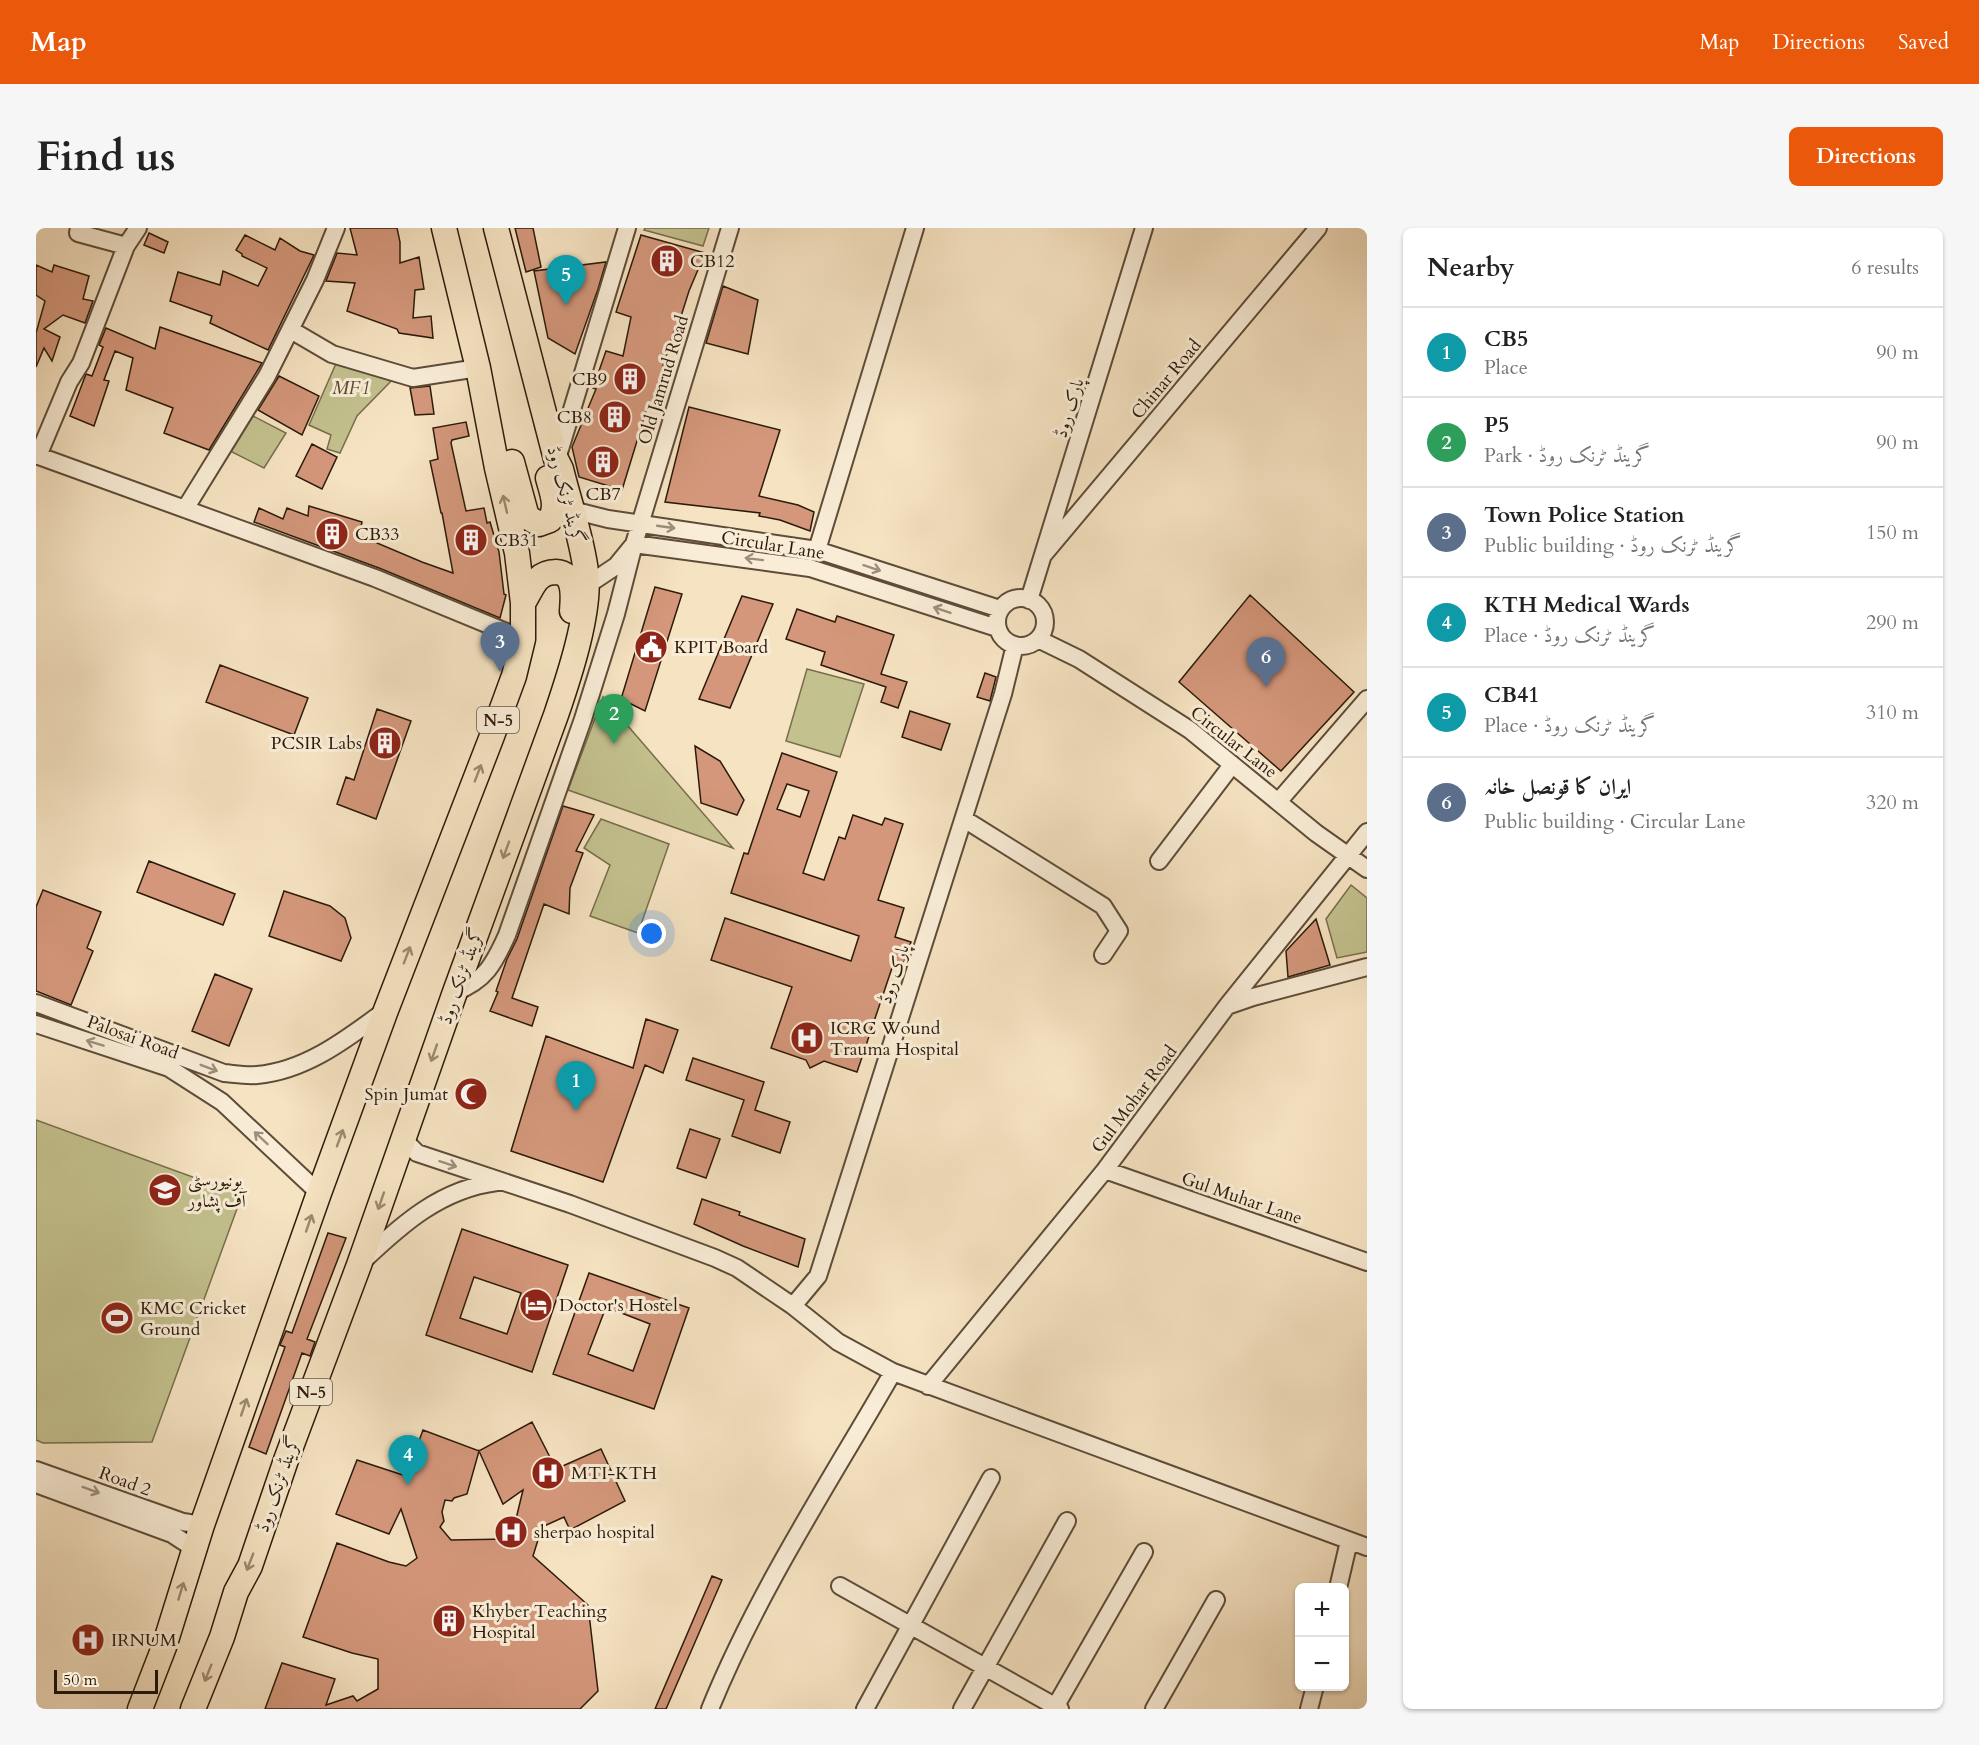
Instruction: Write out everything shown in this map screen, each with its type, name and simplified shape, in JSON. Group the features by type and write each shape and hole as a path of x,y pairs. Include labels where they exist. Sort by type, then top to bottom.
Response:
{"highway":[{"name":"N-5","path":"140,1709 164,1647 202,1525 319,1193 386,1010 492,736 523,639 523,603 517,553 497,468 480,376 444,228"},
{"path":"494,228 492,260 554,500 581,515"},
{"name":"گرینڈ ٹرنک روڈ","path":"193,1709 222,1637 236,1592 250,1566 286,1460 359,1265 454,992 569,679 594,576 586,571 581,515 556,459 494,228"},
{"path":"480,376 497,407 526,517 542,524 550,520 581,515"},
{"path":"523,603 537,579 549,572 594,576"}],"street":[{"path":"79,228 78,233 126,246"},
{"path":"138,228 126,246 81,363 69,382 37,456 375,578 523,639"},
{"path":"185,510 267,376 315,280 336,228"},
{"path":"556,459 627,228"},
{"name":"Old Jamrud Road","path":"454,992 470,987 484,976 498,957 507,935 583,719 730,228"},
{"path":"817,550 915,228"},
{"name":"پارک روڈ","path":"1029,600 1144,228"},
{"name":"Chinar Road","path":"1044,554 1318,228"},
{"path":"291,330 332,354 413,378 480,376"},
{"path":"581,515 817,550 1000,609"},
{"path":"594,576 634,544"},
{"name":"Circular Lane","path":"634,544 810,568 998,628"},
{"path":"1015,599 1029,600 1039,606 1044,617 1043,629 1038,639 1027,645 1015,645 1005,640 998,628 997,620 1000,609 1015,599"},
{"name":"Circular Lane","path":"1038,639 1079,659 1190,730 1278,802 1367,869"},
{"name":"پارک روڈ","path":"793,1306 818,1276 964,819 1003,694 1015,645"},
{"path":"1278,802 1367,699"},
{"path":"1159,861 1232,765"},
{"path":"964,819 1103,906 1119,931 1102,955"},
{"name":"Gul Mohar Road","path":"928,1386 1105,1170 1227,1006 1367,832"},
{"path":"1227,1006 1367,967"},
{"path":"36,1003 125,1044 224,1073 255,1076 273,1073 309,1060 347,1038 386,1010"},
{"name":"Palosai Road","path":"36,1024 125,1044 169,1068 222,1102 319,1193"},
{"path":"405,1134 408,1144 417,1153 570,1204 715,1258 737,1269 793,1306 838,1342 893,1372 1367,1547"},
{"name":"Gul Muhar Lane","path":"1105,1170 1367,1262"},
{"path":"359,1265 400,1227 436,1201 466,1187 501,1181"},
{"path":"710,1709 778,1567 893,1372"},
{"name":"Road 2","path":"36,1470 173,1519 202,1525"},
{"path":"865,1709 991,1478"},
{"name":"Road 2","path":"36,1484 172,1534 195,1549"},
{"path":"962,1709 1067,1521"},
{"path":"1339,1583 1349,1541"},
{"path":"840,1586 1057,1708 1144,1552"},
{"path":"1154,1709 1216,1600"},
{"path":"1314,1708 1315,1691"}],"green space":[{"path":"645,228 709,228 703,246 644,230"},
{"name":"MF1","path":"338,359 394,378 357,416 340,453 327,449 331,435 309,425"},
{"path":"253,416 286,433 264,468 230,451"},
{"path":"807,669 864,684 840,757 786,741"},
{"path":"603,697 733,848 568,790"},
{"path":"601,819 669,844 638,933 590,916 610,865 584,848"},
{"path":"1351,885 1367,898 1367,952 1337,958 1326,919"},
{"name":"KMC Cricket Ground","path":"36,1120 242,1195 152,1442 43,1443 36,1440"}],"building":[{"path":"350,228 397,228 400,263 419,257 424,289 415,290 413,318 431,316 433,338 399,333 397,329 347,311 355,283 326,281 337,253 357,255"},
{"path":"515,228 533,228 541,267 526,272"},
{"path":"149,233 168,242 164,253 144,245"},
{"path":"245,235 275,250 280,238 300,251 314,255 268,350 210,323 212,316 170,301 178,272 220,285 223,271 258,286 267,268 242,256 236,250"},
{"path":"641,235 705,253 689,291 677,329 675,328 662,369 667,371 653,407 648,405 622,490 579,477 572,447 596,389 593,388 606,351 623,356 631,317 616,312"},
{"path":"606,262 575,354 548,338 534,271"},
{"path":"36,265 52,272 54,265 89,276 83,299 93,301 85,323 63,315 44,329 60,337 52,361 44,348 36,367 36,333 45,301 36,295"},
{"path":"723,286 758,300 748,354 706,343"},
{"path":"160,327 262,363 209,450 164,433 173,408 126,390 133,358 115,351 104,380 109,381 94,426 70,416 86,374 92,376 103,347 99,345 106,328 155,349"},
{"path":"279,376 319,396 302,435 258,410"},
{"path":"430,386 434,414 415,415 410,388"},
{"path":"689,407 780,430 759,496 798,505 814,512 810,531 780,520 759,516 760,513 665,502"},
{"path":"466,422 469,436 452,440 451,443 466,511 484,508 487,523 490,522 499,552 504,594 506,595 500,618 379,568 254,522 259,508 283,519 287,508 308,516 309,506 362,522 359,536 377,541 377,543 422,562 453,573 430,461 438,459 433,428"},
{"path":"312,444 337,457 322,489 296,476"},
{"name":"KPIT Board","path":"655,587 682,594 645,711 621,699"},
{"path":"1250,595 1354,692 1281,771 1179,682"},
{"path":"742,596 773,604 730,708 699,699"},
{"path":"797,609 835,622 837,616 894,635 881,674 907,682 898,708 881,702 886,687 821,665 825,652 786,639"},
{"path":"220,665 308,698 294,735 206,702"},
{"path":"985,673 996,677 990,701 977,697"},
{"path":"377,709 411,721 376,819 337,804 346,777 354,780"},
{"path":"910,711 950,724 941,750 902,737"},
{"path":"695,746 720,761 744,800 737,815 701,803"},
{"path":"782,753 837,772 803,873 824,880 839,837 845,839 853,815 882,825 885,818 903,824 878,900 904,908 895,937 911,942 903,965 894,962 857,1072 824,1061 810,1068 806,1060 771,1048 792,987 711,960 725,918 851,961 859,936 731,893 744,853 748,854","holes":["787,784 809,791 800,817 777,809"]},
{"path":"563,806 594,815 576,851 583,853 570,888 569,914 544,904 512,998 538,1007 532,1026 490,1011"},
{"path":"149,861 235,894 223,925 137,892"},
{"path":"43,890 101,912 87,948 93,951 71,1005 36,991 36,907"},
{"path":"284,891 330,906 345,918 351,938 341,961 269,936"},
{"path":"1316,919 1330,965 1288,977 1286,951"},
{"path":"215,974 252,989 229,1046 192,1031"},
{"path":"646,1019 678,1030 663,1073 645,1065 603,1182 511,1151 546,1036 633,1068"},
{"path":"693,1058 764,1082 755,1110 790,1122 780,1153 732,1136 744,1100 686,1080"},
{"path":"690,1129 720,1139 706,1178 677,1168"},
{"path":"702,1199 805,1239 798,1267 694,1224"},
{"name":"Doctor's Hostel","path":"462,1229 568,1265 532,1372 426,1335","holes":["474,1277 521,1293 507,1334 460,1318"]},
{"path":"328,1233 346,1238 307,1339 315,1342 310,1356 302,1353 266,1454 249,1447 285,1347 280,1345 286,1331 292,1333"},
{"name":"Doctor's Hostel","path":"589,1273 689,1308 654,1409 553,1374","holes":["606,1307 650,1324 633,1371 588,1354"]},
{"name":"Khyber Teaching Hospital","path":"532,1422 556,1469 601,1449 625,1501 570,1530 564,1517 542,1527 533,1556 588,1605 598,1691 580,1709 265,1709 282,1663 335,1679 326,1705 353,1696 357,1701 378,1689 378,1659 303,1637 337,1543 406,1566 417,1558 401,1509 389,1534 336,1514 357,1460 406,1476 423,1430 479,1451","holes":["479,1451 503,1504 523,1490 516,1519 524,1525 509,1539 451,1540 440,1527 444,1521 442,1512 445,1500 452,1501 454,1498 467,1494"]},
{"path":"712,1576 722,1580 666,1709 655,1709"}],"place":[{"name":"CB12","path":"667,261"},
{"name":"CB41","path":"566,305"},
{"name":"CB9","path":"630,379"},
{"name":"CB8","path":"615,417"},
{"name":"CB7","path":"603,462"},
{"name":"CB33","path":"332,534"},
{"name":"CB31","path":"471,540"},
{"name":"KPIT Board","path":"651,647"},
{"name":"Town Police Station","path":"500,672"},
{"name":"ایران کا قونصل خانہ","path":"1266,687"},
{"name":"PCSIR Labs","path":"385,743"},
{"name":"P5","path":"614,744"},
{"name":"ICRC Wound Trauma Hospital","path":"807,1038"},
{"name":"Spin Jumat","path":"471,1094"},
{"name":"CB5","path":"576,1111"},
{"name":"یونیورسٹی آف پشاور","path":"165,1190"},
{"name":"Doctor's Hostel","path":"536,1305"},
{"name":"KMC Cricket Ground","path":"117,1318"},
{"name":"MTI-KTH","path":"548,1473"},
{"name":"KTH Medical Wards","path":"408,1485"},
{"name":"sherpao hospital","path":"511,1532"},
{"name":"Khyber Teaching Hospital","path":"449,1621"},
{"name":"IRNUM","path":"88,1640"}]}
